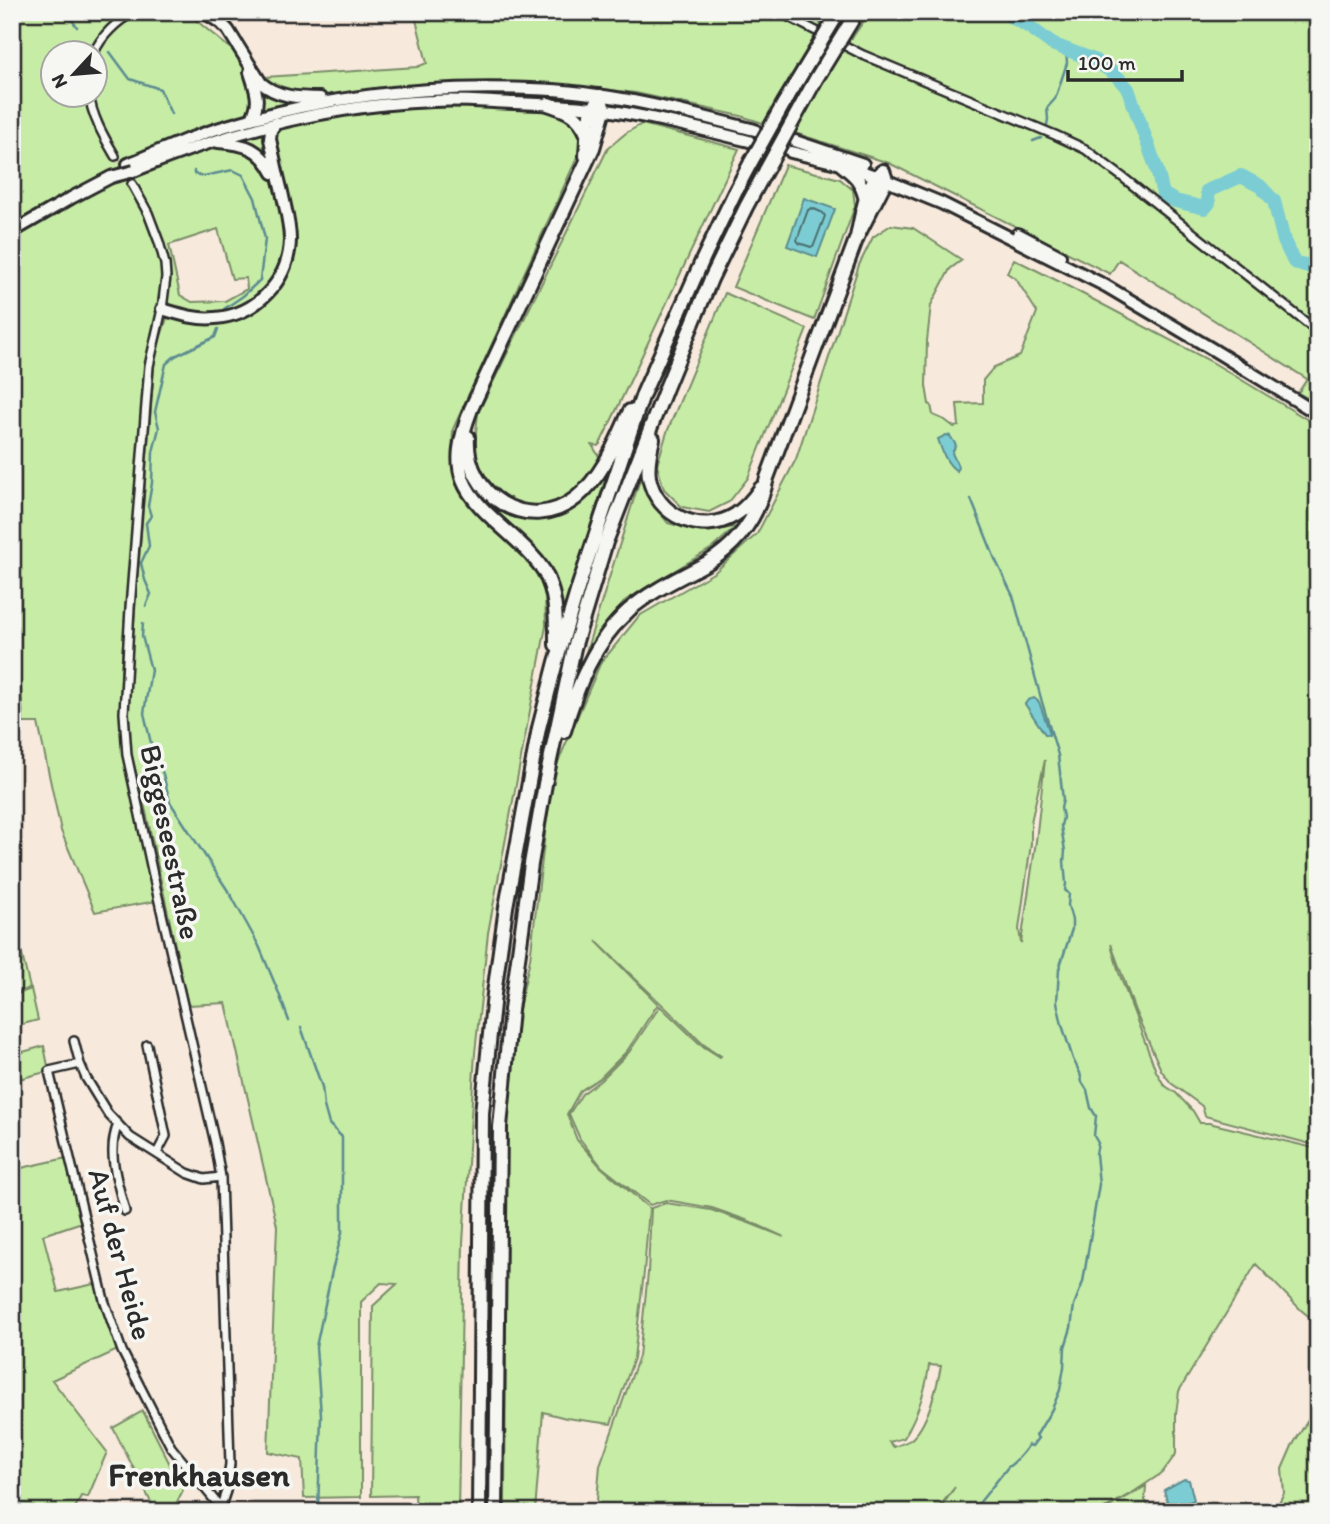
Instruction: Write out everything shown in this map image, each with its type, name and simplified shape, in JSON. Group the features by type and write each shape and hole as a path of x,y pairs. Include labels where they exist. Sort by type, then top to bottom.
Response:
{"highway":[{"path":"479,1512 482,1114 506,907 539,729 579,585 643,394 735,192 839,12"},
{"path":"496,1512 499,1127 511,1010 531,864 574,648 606,542 710,279 816,79 857,12"},
{"path":"556,662 556,608 545,573 526,549 477,505 463,482 459,449 471,409 597,138 600,96"},
{"path":"548,104 573,114 581,121 587,134"},
{"path":"582,172 589,121 598,109"},
{"path":"841,164 858,178 866,200"},
{"path":"857,237 866,200 881,176"},
{"path":"545,784 557,759 578,687 599,645 639,602 706,564 732,544 752,518 881,176"},
{"path":"666,388 648,463 651,486 664,507 677,517 691,522 721,522 741,511 767,478"},
{"path":"471,409 467,447 476,479 500,503 523,511 540,512 564,506 578,497 591,483 612,451 631,408 643,394"}],"main road":[{"path":"204,12 228,30 261,83 276,93 305,98 346,99 532,89 600,96 684,111 755,130"},
{"path":"246,59 257,102 257,110 251,119"},
{"path":"131,168 276,123 432,95 598,109 686,125 748,141"},
{"path":"12,232 71,198 179,143 251,119 346,99"},
{"path":"162,309 187,316 214,318 236,314 267,295 284,270 290,240 270,139 271,130 276,123"},
{"path":"211,142 251,148 268,164 282,192"},
{"path":"881,176 841,164 793,146 881,176 943,200 1042,247 1318,414"}],"street":[{"path":"103,38 119,21 134,12"},
{"path":"779,12 863,55 1085,149 1318,331"},
{"path":"92,108 115,156"},
{"name":"Biggeseestraße","path":"132,184 148,214 165,264 166,277 149,366 124,713 127,755 221,1177 230,1464 220,1510"},
{"path":"74,1041 86,1079 108,1114 130,1136 187,1173 204,1179 221,1177"},
{"path":"147,1045 166,1136 157,1153"},
{"name":"Auf der Heide","path":"80,1064 49,1071 104,1300 122,1351 171,1447 220,1510"},
{"path":"118,1124 112,1147 113,1160 125,1211"}],"green space":[{"path":"12,12 186,12 265,77 417,67 427,63 414,12 828,12 820,24 852,38 870,12 1318,12 1318,404 1298,393 1307,379 1119,260 1110,274 889,163 741,116 636,93 587,87 569,116 582,137 576,160 453,429 452,456 457,478 532,563 545,593 546,626 488,933 475,1053 463,1243 458,1512 416,1512 415,1495 371,1496 373,1306 397,1284 381,1283 361,1302 361,1497 304,1498 302,1459 268,1452 277,1226 226,1003 188,1005 131,753 127,712 155,355 168,315 163,311 145,367 121,670 120,713 124,756 157,901 95,912 61,831 38,723 23,723 21,688 12,689 12,308 17,288 12,288","holes":["218,229 232,279 246,278 247,289 225,301 192,302 180,295 169,245"]},
{"path":"642,124 739,149 599,446 592,445 608,471 560,621 557,583 539,554 488,505 473,483 478,413 608,148"},
{"path":"785,165 840,179 853,190 855,206 814,320 733,287"},
{"path":"891,225 913,228 962,260 950,269 931,305 927,341 926,386 929,404 933,415 954,427 959,426 957,404 983,403 983,380 994,367 1020,356 1037,312 1016,279 1007,273 1014,259 1212,362 1318,426 1318,1146 1205,1116 1202,1106 1171,1083 1161,1070 1135,1011 1111,944 1119,973 1156,1071 1164,1085 1176,1093 1200,1123 1318,1149 1318,1324 1256,1264 1179,1391 1176,1454 1162,1473 1098,1512 938,1512 955,1487 935,1512 596,1512 600,1465 639,1356 648,1273 651,1208 666,1203 711,1210 784,1237 712,1208 666,1200 650,1205 602,1167 580,1139 569,1114 582,1094 601,1080 629,1052 660,1006 701,1045 721,1056 703,1044 596,941 658,1004 627,1051 600,1078 580,1091 567,1114 577,1140 601,1167 649,1208 634,1358 611,1424 543,1412 535,1512 505,1512 507,1132 518,1013 530,959 552,776 600,664 639,616 715,572 757,534 796,459 859,265 873,237","holes":["1045,760 1036,841 1021,943 1019,929 1031,844 1031,822","929,1365 941,1366 926,1417 910,1440 894,1447 889,1442 904,1438 917,1412"]},
{"path":"725,293 807,329 748,478 729,502 709,512 682,507 664,489 657,465 667,432"},
{"path":"642,473 646,495 668,523 702,532 736,527 712,548 626,600 601,630 584,658"},
{"path":"12,913 30,988 12,994"},
{"path":"31,989 38,1020 12,1027 12,996"},
{"path":"44,1046 49,1071 12,1081 12,1055"},
{"path":"12,1154 17,1169 71,1157 85,1221 43,1235 58,1292 99,1283 120,1349 52,1380 107,1452 88,1497 81,1496 73,1512 12,1512"},
{"path":"1318,1404 1318,1512 1274,1512 1284,1493 1282,1469 1292,1446"},
{"path":"143,1411 183,1490 172,1512 156,1512 113,1428"},
{"path":"1146,1486 1145,1500 1152,1512 1101,1512"}],"water":[{"path":"804,198 835,209 817,257 787,246"},
{"path":"950,436 956,445 952,453 958,466 957,471 947,461 938,439"},
{"path":"1034,698 1039,702 1049,735 1045,734 1025,704"},
{"path":"1184,1479 1189,1480 1194,1500 1174,1509 1169,1508 1164,1490"}],"waterway":[{"path":"66,12 77,27"},
{"path":"1003,12 1052,44 1094,60 1115,74 1128,89 1163,194 1175,201 1205,208 1209,203 1207,191 1241,176 1260,186 1274,201 1284,241 1294,262 1308,266 1318,259"},
{"path":"1047,125 1047,108 1055,99 1067,63 1066,49"},
{"path":"110,52 130,79 160,89 171,114"},
{"path":"1033,141 1041,138"},
{"path":"194,171 194,174 204,176 233,170 243,175 255,198 265,239 260,280 224,309"},
{"path":"146,606 151,594 141,563 149,546 146,523 151,516 148,506 153,452 159,428 155,412 166,364 175,356 215,337 218,329"},
{"path":"971,499 1013,596 1058,755 1063,800 1061,826 1065,851 1065,890 1069,894 1072,929 1059,969 1057,1002 1073,1059 1096,1116 1094,1136 1098,1143 1096,1154 1099,1184 1083,1282 1074,1305 1065,1347 1060,1390 1036,1436 1038,1438 1008,1467 972,1512"},
{"path":"143,623 142,636 151,670 144,713 153,752 163,774 170,802 232,897 259,946 289,1021"},
{"path":"301,1027 322,1087 329,1124 342,1137 342,1233 316,1347 321,1415 318,1512"}],"tunnel":[{"path":"115,156 132,184"}],"district":[{"name":"Frenkhausen","path":"199,1474"}]}
